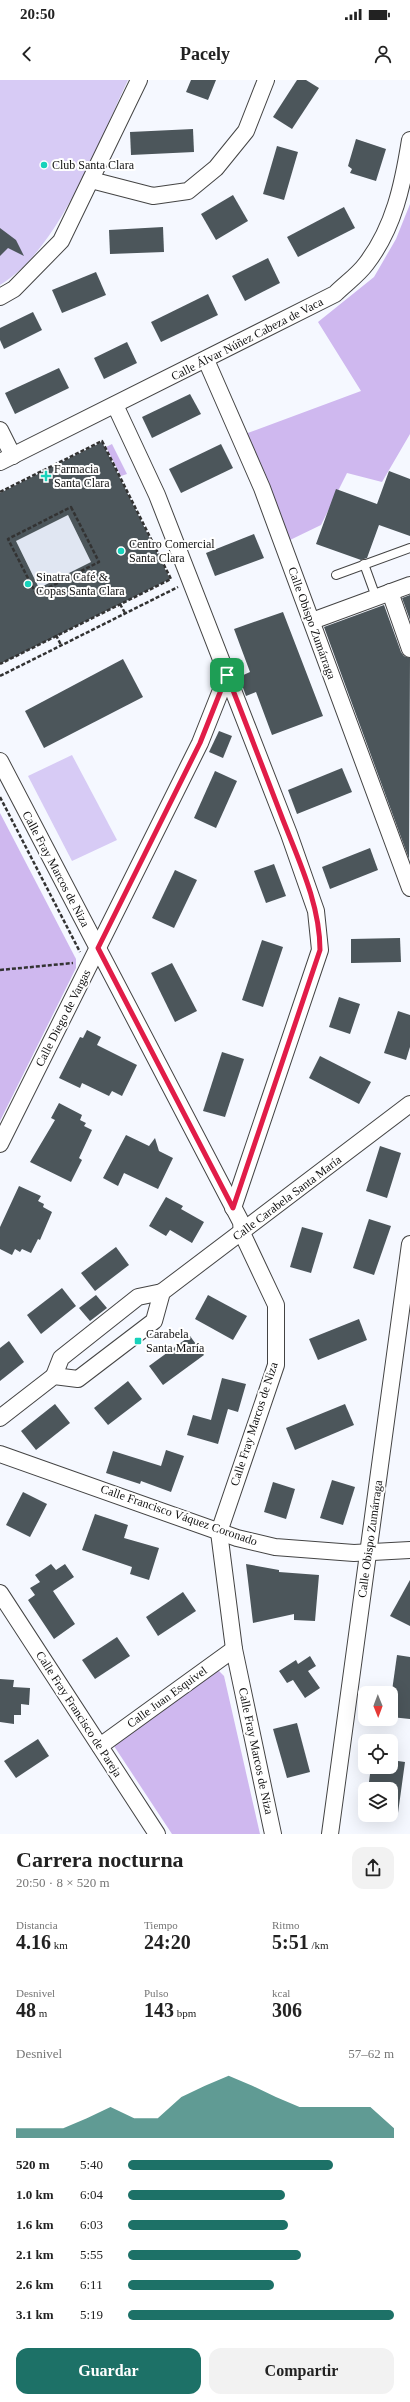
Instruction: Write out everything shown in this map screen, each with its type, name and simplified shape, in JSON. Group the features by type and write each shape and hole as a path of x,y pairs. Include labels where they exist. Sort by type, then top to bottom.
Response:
{"street":[{"path":"0,297 14,289 61,240 139,80"},
{"path":"91,180 153,196 188,191 216,168 246,130 266,80"},
{"name":"Calle Álvar Núñez Cabeza de Vaca","path":"7,459 335,294 366,265 387,231 402,185 410,140"},
{"name":"Calle Obispo Zumárraga","path":"206,360 262,488 410,888"},
{"path":"115,405 157,495 191,580 291,841 316,911 320,930 320,950 233,1208"},
{"path":"0,430 7,459"},
{"path":"312,621 410,585"},
{"path":"383,594 410,649"},
{"name":"Calle Diego de Vargas","path":"0,1144 200,743 227,675"},
{"name":"Calle Fray Marcos de Niza","path":"0,761 241,1222 242,1233 276,1305 276,1366 219,1532 234,1649 273,1834"},
{"name":"Calle Carabela Santa María","path":"0,1418 54,1376 61,1358 138,1297 162,1292 242,1233 410,1104"},
{"name":"Calle Obispo Zumárraga","path":"330,1834 410,1244"},
{"path":"54,1376 78,1379 154,1321 162,1292"},
{"name":"Calle Francisco Váquez Coronado","path":"0,1454 219,1532 275,1546 368,1553 379,1550 410,1550"},
{"name":"Calle Fray Francisco de Pareja","path":"0,1593 157,1834"},
{"name":"Calle Juan Esquivel","path":"100,1746 234,1649"}],"lane":[{"path":"336,574 410,548"},
{"path":"364,564 383,594"}],"path":[{"path":"0,492 102,441 171,579 0,664"},
{"path":"72,507 99,562 36,594 8,539 72,507"},
{"path":"0,676 191,580"},
{"path":"120,604 125,613"},
{"path":"56,636 61,646"},
{"path":"0,797 81,955"},
{"path":"0,970 76,963"}],"shaded area":[{"name":"Club Santa Clara","path":"0,80 128,80 90,162 59,221 41,247 21,269 0,285"},
{"path":"410,204 410,434 382,482 347,473 321,525 290,540 245,434 361,391 318,322 374,277 396,239"},
{"path":"112,444 127,474 121,476 106,447"},
{"path":"68,515 91,562 39,588 16,541"},
{"path":"72,755 117,840 72,861 28,776"},
{"path":"0,813 76,959 76,968 0,1121"},
{"path":"218,1670 224,1676 260,1834 172,1834 114,1746"}],"building":[{"path":"191,80 216,80 208,100 186,92"},
{"path":"297,80 306,80 319,88 292,129 273,117"},
{"path":"193,129 194,152 131,155 130,132"},
{"path":"356,139 386,149 376,181 350,173 352,169 348,166"},
{"path":"277,146 298,152 284,200 263,194"},
{"path":"233,195 248,221 216,240 201,214"},
{"path":"344,207 355,228 298,257 287,237"},
{"path":"163,227 164,252 110,254 109,230"},
{"path":"0,228 16,240 24,256 8,248 0,256"},
{"path":"268,258 280,283 245,301 232,276"},
{"path":"96,272 106,295 62,313 52,290"},
{"path":"208,294 218,315 161,342 151,322"},
{"path":"33,312 42,330 4,349 0,340 0,328"},
{"path":"127,342 137,363 104,379 94,358"},
{"path":"59,368 69,388 15,414 5,393"},
{"path":"190,394 201,414 152,438 142,417"},
{"name":"Centro Comercial Santa Clara","path":"102,442 170,579 0,664 0,493","holes":["68,515 91,562 39,588 16,541"]},
{"path":"221,444 233,468 181,493 169,469"},
{"path":"389,471 410,479 410,536 379,525 367,558 361,560 316,544 336,489 377,504"},
{"path":"254,534 264,558 215,576 206,553"},
{"path":"410,595 410,620 402,598"},
{"path":"384,605 401,652 404,656 410,658 409,859 324,627"},
{"path":"283,612 323,716 272,735 256,692 246,696 239,677 250,672 234,629"},
{"path":"123,659 143,697 44,748 25,711"},
{"path":"219,731 232,736 223,758 209,752"},
{"path":"342,768 352,792 297,814 288,790"},
{"path":"215,771 237,781 216,828 194,818"},
{"path":"370,848 378,870 330,889 322,867"},
{"path":"274,864 286,896 266,903 254,871"},
{"path":"175,870 197,880 174,928 152,918"},
{"path":"400,938 401,962 351,963 351,939"},
{"path":"262,940 283,947 263,1007 242,1000"},
{"path":"172,963 197,1011 175,1022 151,973"},
{"path":"339,997 360,1004 350,1034 329,1027"},
{"path":"398,1011 410,1015 410,1047 406,1060 384,1053"},
{"path":"87,1030 101,1037 97,1045 137,1065 122,1096 112,1091 109,1096 82,1083 80,1088 59,1078 80,1037 83,1038"},
{"path":"222,1052 244,1059 225,1117 203,1111"},
{"path":"320,1056 371,1082 359,1104 309,1078"},
{"path":"59,1103 82,1115 80,1120 86,1123 84,1126 92,1130 79,1158 82,1160 71,1182 30,1162 55,1120 51,1118"},
{"path":"126,1135 149,1146 155,1138 159,1151 173,1158 158,1189 124,1173 118,1186 103,1178"},
{"path":"380,1146 401,1153 387,1198 366,1191"},
{"path":"19,1186 41,1196 38,1201 44,1204 43,1207 52,1212 40,1240 38,1239 31,1253 22,1249 20,1252 15,1249 12,1255 0,1249 0,1227"},
{"path":"166,1197 183,1206 181,1209 204,1222 192,1243 170,1230 166,1236 149,1226"},
{"path":"369,1219 391,1226 374,1275 353,1268"},
{"path":"302,1227 323,1233 311,1273 290,1267"},
{"path":"116,1247 129,1265 95,1291 81,1273"},
{"path":"62,1288 76,1306 41,1334 27,1315"},
{"path":"96,1295 107,1308 90,1321 79,1308"},
{"path":"208,1295 247,1316 233,1340 195,1319"},
{"path":"359,1319 367,1340 318,1360 309,1339"},
{"path":"190,1336 204,1355 163,1385 149,1366"},
{"path":"9,1341 24,1362 0,1381 0,1348"},
{"path":"222,1378 246,1384 238,1412 228,1409 218,1444 187,1435 193,1415 211,1420"},
{"path":"128,1381 142,1399 108,1425 94,1408"},
{"path":"55,1404 70,1423 36,1450 21,1431"},
{"path":"345,1404 354,1425 295,1450 286,1428"},
{"path":"166,1450 184,1456 171,1492 141,1481 140,1484 106,1473 113,1451 161,1466"},
{"path":"332,1480 355,1487 343,1525 320,1518"},
{"path":"273,1482 295,1489 286,1519 264,1512"},
{"path":"23,1492 47,1504 30,1537 6,1525"},
{"path":"95,1514 128,1525 124,1538 159,1548 149,1580 130,1574 132,1567 82,1550"},
{"path":"51,1564 56,1570 65,1564 74,1577 53,1591 75,1624 54,1639 28,1600 35,1595 30,1588 40,1582 35,1575"},
{"path":"246,1564 279,1570 279,1572 319,1575 315,1621 294,1620 294,1614 253,1623"},
{"path":"410,1580 410,1626 390,1616"},
{"path":"183,1592 196,1611 158,1636 146,1617"},
{"path":"117,1637 130,1656 95,1679 82,1660"},
{"path":"397,1655 410,1657 410,1719 398,1718 398,1686 393,1686"},
{"path":"310,1656 316,1666 308,1671 320,1688 305,1698 293,1680 287,1683 279,1671 296,1660 298,1664"},
{"path":"0,1679 14,1680 13,1687 30,1688 29,1705 21,1704 21,1715 14,1715 14,1724 0,1722"},
{"path":"297,1723 310,1772 287,1778 273,1729"},
{"path":"38,1739 49,1756 16,1778 4,1761"},
{"path":"398,1761 405,1762 398,1813 398,1782 369,1782 370,1774 398,1774"}],"place":[{"name":"Club Santa Clara","path":"44,165"},
{"name":"Farmacia Santa Clara","path":"46,476"},
{"name":"Centro Comercial Santa Clara","path":"121,551"},
{"name":"Sinatra Café & Copas Santa Clara","path":"28,584"},
{"name":"Carabela Santa María","path":"138,1341"}],"route":[{"path":"227,675 289,834 316,911 320,930 320,950 233,1208 98,948 200,743 227,675"}]}
